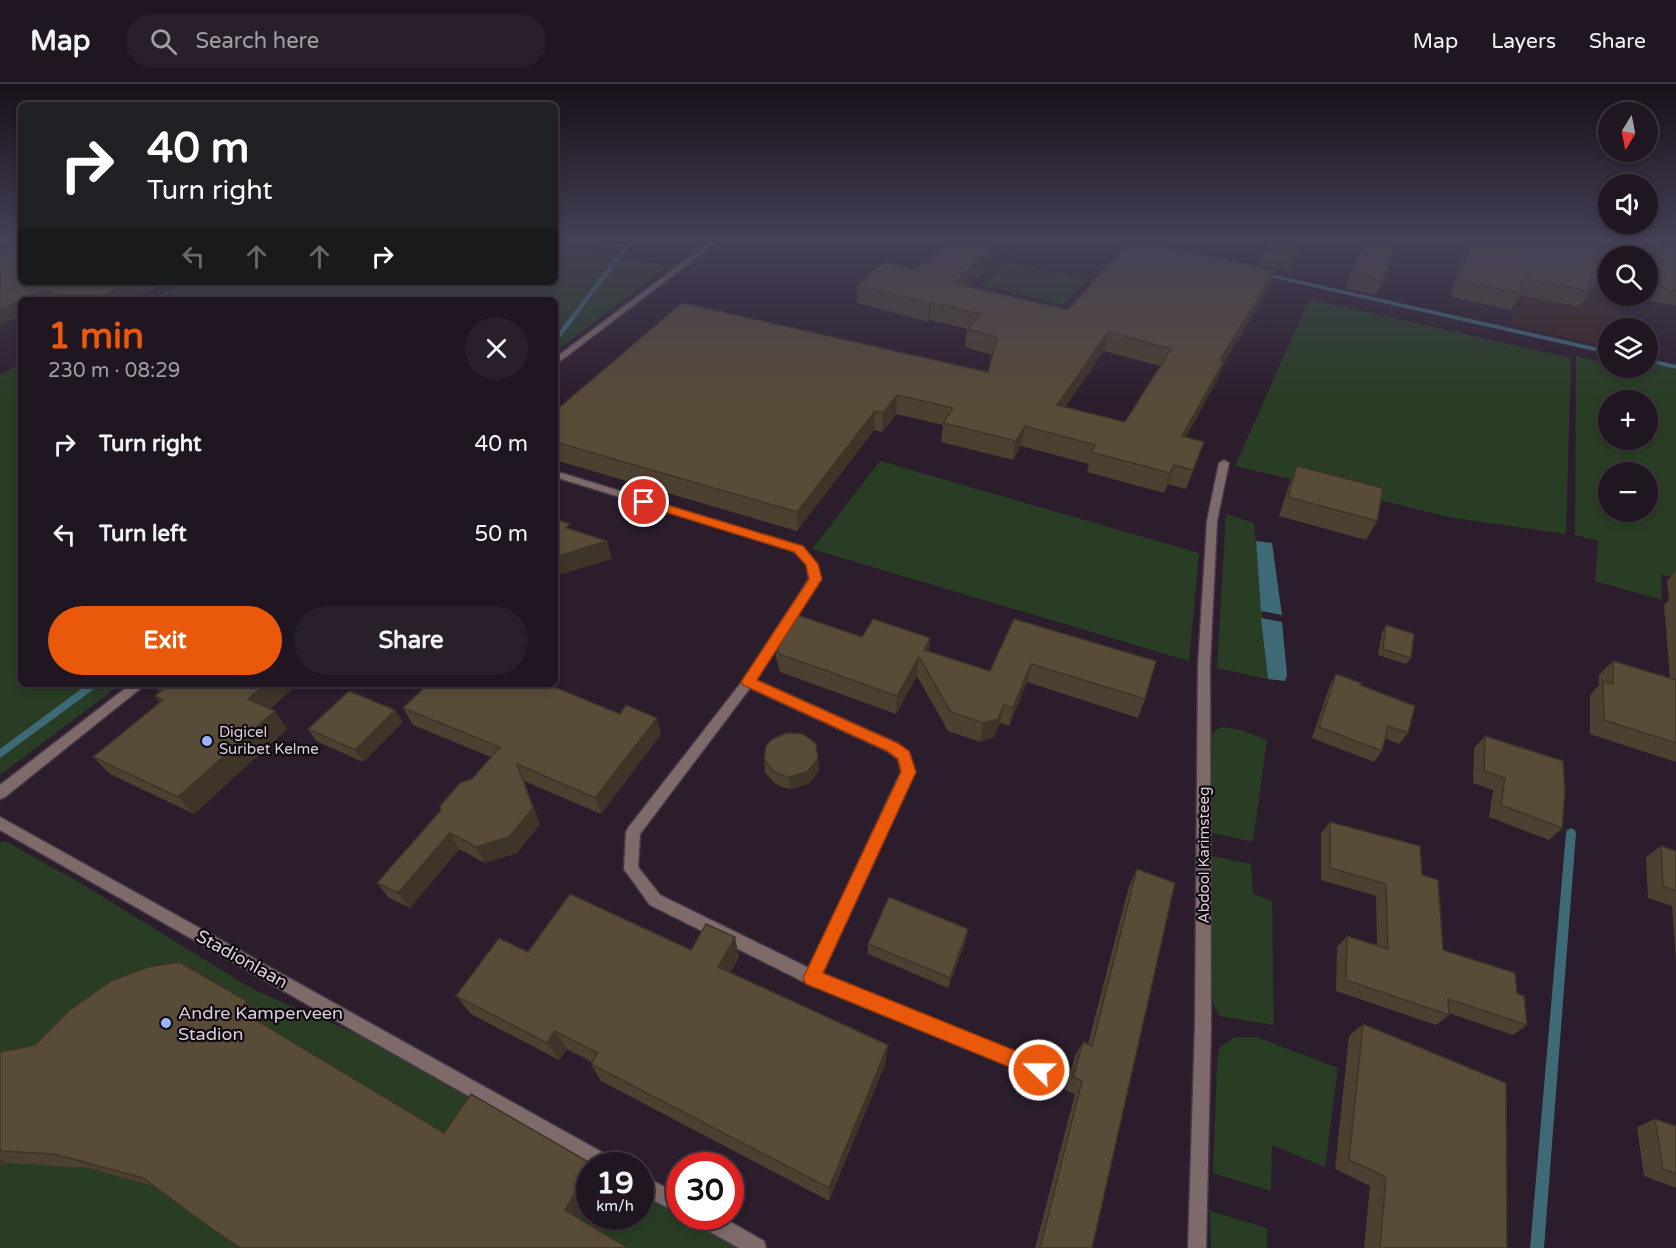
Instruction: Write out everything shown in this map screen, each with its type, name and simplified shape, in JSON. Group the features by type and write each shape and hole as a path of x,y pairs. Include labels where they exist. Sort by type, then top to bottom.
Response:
{"street":[{"path":"558,360 646,293"},
{"name":"Abdool Karimsteeg","path":"1197,1248 1203,1014 1204,664 1212,521 1224,463"},
{"path":"558,475 798,549 812,564 816,579 748,682 633,832 631,869 655,900 812,978 1039,1070"},
{"path":"748,682 892,747 904,756 908,772 812,978"},
{"path":"0,793 136,687"},
{"name":"Stadionlaan","path":"0,823 585,1152"},
{"path":"726,1230 757,1248"}],"shaded area":[{"path":"1516,293 1598,293 1598,306 1621,306 1620,318 1598,318 1598,345 1511,325"}],"green space":[{"path":"163,293 632,293 558,350 558,297 156,297"},
{"path":"1016,293 1074,293 1064,305"},
{"path":"1309,299 1571,358 1566,534 1454,518 1235,466"},
{"path":"1576,356 1598,362 1598,378 1658,378 1658,365 1676,369 1676,578 1661,574 1662,600 1595,581 1598,541 1575,535"},
{"path":"18,366 18,687 117,687 0,775 0,375"},
{"path":"880,461 1199,553 1189,661 812,549"},
{"path":"1226,514 1254,523 1268,679 1217,668"},
{"path":"1221,727 1241,730 1267,740 1253,842 1212,833 1212,734"},
{"name":"Andre Kamperveen Stadion","path":"5,841 77,881 254,990 409,1056 576,1157 576,1230 654,1230 654,1198 666,1204 666,1230 710,1230 742,1248 0,1248 0,842"},
{"path":"1212,856 1251,864 1253,894 1272,901 1274,1025 1219,1016 1212,1001"},
{"path":"1235,1037 1256,1037 1338,1068 1325,1167 1272,1145 1271,1191 1213,1173 1217,1061 1220,1047"},
{"path":"1210,1211 1267,1228 1267,1248 1211,1248"}],"water":[{"path":"1256,541 1272,543 1282,615 1261,611"},
{"path":"1261,618 1282,622 1287,675 1285,681 1268,679"}],"building":[{"path":"0,293 36,293 28,297 18,297 18,301 0,309"},
{"path":"54,293 108,293 99,297 64,297"},
{"path":"889,293 998,293 1068,310 1083,293 1261,293 1220,360 1224,361 1182,436 1204,442 1193,470 1174,465 1170,473 1091,452 1095,445 1025,426 1016,441 943,423 953,408 897,395 883,413 875,411 797,512 558,443 558,408 682,303 988,372 997,337 967,329 981,314 931,302 929,304","holes":["1108,332 1171,349 1125,422 1057,405"]},
{"path":"1297,466 1383,488 1377,521 1288,497"},
{"path":"558,520 570,524 566,528 607,541 558,556"},
{"path":"794,614 862,637 873,619 930,638 924,650 990,671 1014,619 1156,661 1145,699 1031,664 1013,708 1004,705 998,719 983,723 951,712 919,657 897,696 779,654 775,639"},
{"path":"1386,625 1414,634 1411,658 1383,649"},
{"path":"1613,661 1676,680 1676,743 1604,720 1603,681 1613,684"},
{"path":"1336,674 1415,706 1408,733 1388,726 1382,751 1319,727"},
{"name":"Digicel Suribet Kelme","path":"158,687 262,687 248,699 275,711 178,797 93,757 163,700 155,696 163,689"},
{"path":"425,687 554,687 620,714 626,705 657,718 595,798 517,764 533,808 509,837 476,847 450,833 398,893 377,883 441,810 440,806 460,783 472,779 500,747 403,708"},
{"path":"349,691 395,710 355,750 308,729"},
{"path":"786,733 803,734 816,744 818,759 807,772 789,777 781,775 773,771 764,759 766,746 771,740"},
{"path":"1485,736 1563,761 1565,792 1562,828 1501,805 1505,778 1484,771"},
{"path":"1330,822 1420,846 1422,875 1438,880 1443,950 1515,973 1517,993 1524,996 1527,1025 1448,999 1449,1015 1346,980 1347,936 1388,949 1386,884 1330,868"},
{"path":"1661,846 1676,851 1676,891 1663,886"},
{"path":"1137,869 1175,883 1092,1248 1040,1248 1082,1081 1073,1077 1083,1042 1092,1046"},
{"path":"570,894 691,950 706,924 735,937 718,967 888,1045 829,1188 591,1064 598,1053 555,1031 547,1043 456,996 499,938 528,952"},
{"path":"889,897 968,929 950,978 868,944"},
{"name":"Andre Kamperveen Stadion","path":"179,962 247,1001 239,1010 444,1133 471,1094 576,1155 576,1192 565,1210 576,1217 576,1230 598,1230 628,1248 240,1248 143,1178 54,1154 0,1151 0,1052 35,1045 70,1010 111,981 148,967"},
{"path":"1363,1024 1506,1083 1507,1248 1380,1248 1386,1177 1349,1160"},
{"path":"1655,1119 1676,1126 1676,1174 1663,1169"}],"waterway":[{"path":"558,337 591,293"},
{"path":"1348,293 1598,350"},
{"path":"1658,363 1676,367"},
{"path":"0,754 91,687"},
{"path":"1537,1248 1571,833"}],"place":[{"name":"Digicel Suribet Kelme","path":"207,741"},
{"name":"Andre Kamperveen Stadion","path":"166,1023"}],"route":[{"path":"644,502 798,549 812,564 816,579 748,682 892,747 904,756 908,772 812,978 1039,1070"}]}
